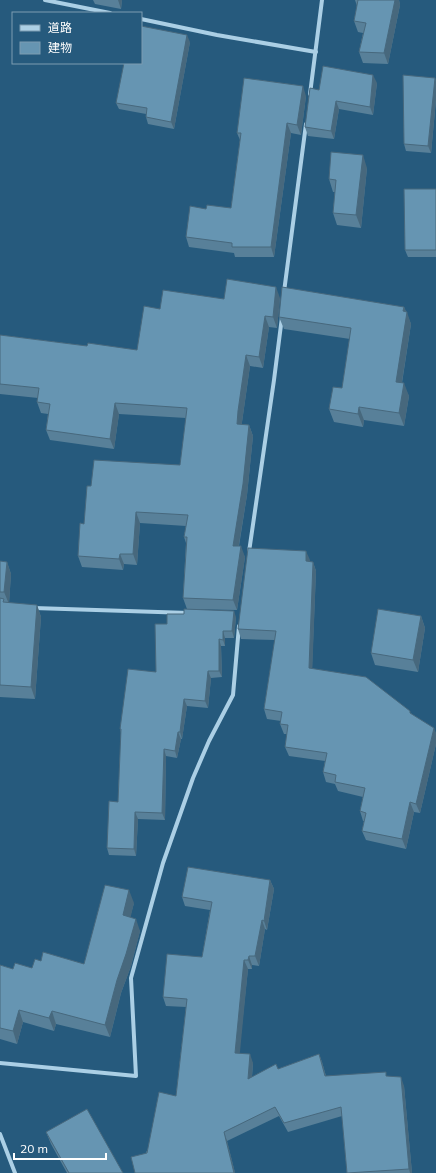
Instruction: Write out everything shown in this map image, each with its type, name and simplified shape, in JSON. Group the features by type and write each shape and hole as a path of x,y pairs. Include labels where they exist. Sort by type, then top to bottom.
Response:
{"street":[{"path":"45,0 105,12"},
{"path":"310,97 322,0"},
{"path":"142,19 216,35 316,52"},
{"path":"284,295 306,120"},
{"path":"248,559 274,380 282,310"},
{"path":"27,608 192,613"},
{"path":"0,1063 136,1076 131,978 163,863 193,778 209,741 233,695 239,621"},
{"path":"0,1134 15,1173"}],"building":[{"path":"358,0 395,0 384,53 359,52 366,23 354,21"},
{"path":"142,26 187,35 171,122 146,117 147,108 116,103 124,64 142,64"},
{"path":"323,66 373,75 370,107 336,101 331,131 305,127 310,88 319,90"},
{"path":"403,75 435,78 428,146 404,144"},
{"path":"244,78 303,86 297,125 287,123 271,247 232,247 232,243 186,237 190,206 206,209 207,205 231,208 241,133 237,133"},
{"path":"331,152 363,155 356,215 333,213 336,180 329,179"},
{"path":"404,189 436,189 436,250 405,250"},
{"path":"227,279 276,287 273,317 265,316 259,357 246,355 238,411 237,424 249,425 243,484 233,546 241,546 233,600 183,598 187,537 184,537 188,515 136,512 133,554 120,554 119,559 78,556 80,523 84,524 87,486 91,486 94,460 180,465 187,408 115,403 110,439 46,430 50,404 37,402 39,388 0,384 0,335 87,346 88,343 137,350 144,306 160,309 163,290 224,299"},
{"path":"282,287 404,307 403,311 407,312 396,382 404,383 399,413 359,407 358,414 329,409 333,387 342,388 351,328 279,317"},
{"path":"248,548 306,551 306,561 313,562 309,668 366,677 410,711 410,713 434,728 416,804 410,802 402,839 362,831 366,813 360,811 365,788 335,782 336,775 323,772 327,753 285,747 288,725 280,724 282,712 264,709 276,631 238,629"},
{"path":"0,561 7,562 4,592 0,592"},
{"path":"0,598 4,599 3,602 37,605 31,687 0,685"},
{"path":"184,609 234,611 232,631 223,631 223,640 219,639 219,671 208,671 205,701 184,699 180,732 178,732 175,751 164,749 162,813 135,812 134,849 107,848 109,801 118,802 120,729 128,669 156,672 155,624 167,624 167,614 184,614"},
{"path":"378,609 421,616 413,660 371,653"},
{"path":"188,867 270,880 264,921 262,920 255,956 249,956 248,960 244,960 235,1053 250,1054 248,1079 276,1064 278,1069 319,1054 325,1076 386,1072 386,1076 401,1077 409,1169 347,1173 341,1107 284,1123 275,1107 224,1132 234,1173 135,1173 131,1157 147,1153 159,1092 176,1096 187,999 163,997 167,954 202,957 212,902 182,897"},
{"path":"105,885 129,890 123,915 136,919 105,1025 52,1011 49,1018 19,1010 13,1031 0,1028 0,965 13,969 15,963 32,968 35,959 41,961 43,952 84,964"},
{"path":"87,1109 123,1173 69,1173 46,1132"}]}
